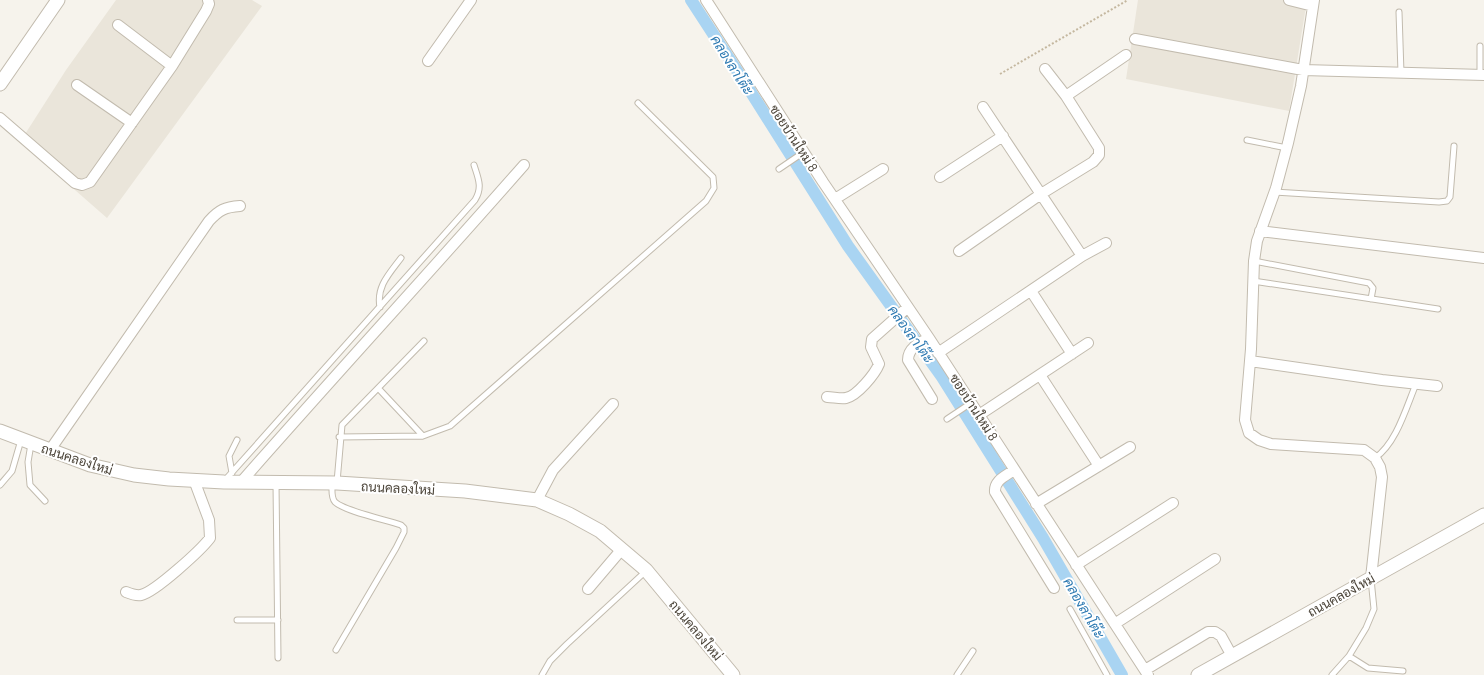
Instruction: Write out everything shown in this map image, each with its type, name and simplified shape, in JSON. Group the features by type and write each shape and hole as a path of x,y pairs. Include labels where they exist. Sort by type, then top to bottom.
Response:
{"street":[{"path":"0,84 58,0"},
{"path":"0,118 19,132 75,183 82,185 90,182 172,66 206,11 209,4 208,0"},
{"path":"428,61 471,0"},
{"name":"ซอยบ้านใหม่ 8","path":"706,0 801,154 835,199 905,310 922,342 938,353 968,405 979,415 1011,472 1036,504 1116,623 1146,672"},
{"path":"1289,0 1313,3 1303,70 1287,148 1274,192 1260,231 1254,261 1250,361 1245,420 1249,433 1259,440 1271,444 1364,450 1375,458 1380,467 1382,477 1371,578"},
{"path":"118,25 172,66"},
{"path":"1135,39 1303,70 1482,75"},
{"path":"1066,96 1126,56"},
{"path":"959,251 1041,194 1093,162 1099,156 1099,148 1066,96 1045,69"},
{"path":"77,85 132,123"},
{"path":"983,107 1082,256"},
{"path":"940,176 1003,136"},
{"path":"233,478 340,370 430,273 524,165"},
{"path":"835,199 882,169"},
{"path":"50,450 208,221 218,211 226,207 240,206"},
{"path":"1260,231 1484,258"},
{"path":"938,353 1082,256 1106,243"},
{"path":"1031,291 1072,354"},
{"path":"827,397 845,398 852,396 872,376 879,364 871,347 872,339 892,319 905,310"},
{"path":"922,342 908,353 908,360 932,399"},
{"path":"979,415 1088,344"},
{"path":"1250,361 1437,386"},
{"path":"1040,375 1099,466"},
{"path":"537,500 553,470 613,404"},
{"name":"ถนนคลองใหม่","path":"0,431 26,442 90,464 134,475 194,480 233,478 276,482 465,491 537,500 600,531 646,570 733,675"},
{"path":"1036,504 1130,447"},
{"path":"1011,472 998,481 995,486 995,492 1054,588"},
{"path":"126,592 134,595 142,595 150,591 187,562 210,538 209,520 194,480"},
{"path":"1076,565 1173,504"},
{"name":"ถนนคลองใหม่","path":"1198,675 1484,515"},
{"path":"588,589 622,549"},
{"path":"1116,623 1215,559"},
{"path":"1146,672 1208,632 1215,632 1221,636 1232,656"}],"lane":[{"path":"1399,12 1401,73"},
{"path":"1480,46 1482,75"},
{"path":"339,437 422,436 450,426 706,201 714,188 713,177 638,102"},
{"path":"1248,140 1287,148"},
{"path":"1274,192 1439,202 1447,201 1450,197 1454,146"},
{"path":"779,169 801,154"},
{"path":"233,478 380,307 476,200 480,192 480,185 474,165"},
{"path":"380,307 378,299 382,286 401,258"},
{"path":"1254,261 1370,283 1373,288 1371,299"},
{"path":"1253,281 1438,309"},
{"path":"336,650 404,532 404,528 401,525 347,509 335,503 333,499 334,484 339,437 342,425 424,341"},
{"path":"1375,458 1384,452 1391,442 1416,384"},
{"path":"378,388 422,436"},
{"path":"947,419 968,405"},
{"path":"233,478 229,456 237,440"},
{"path":"0,485 12,471 26,442"},
{"path":"26,442 30,485 45,501"},
{"path":"276,482 278,658"},
{"path":"542,675 550,661 566,644 646,570"},
{"path":"1332,675 1349,656 1366,628 1374,609 1371,578"},
{"path":"1070,609 1107,675"},
{"path":"237,620 278,620"},
{"path":"957,675 973,651"},
{"path":"1349,656 1368,668 1403,671"}],"path":[{"path":"1000,74 1128,0"}],"shaded area":[{"path":"116,0 252,0 262,6 107,218 20,142 66,70"},
{"path":"1138,0 1307,0 1289,111 1126,79"}],"waterway":[{"name":"คลองลาโต๊ะ","path":"691,0 848,246 942,377 1043,538 1122,675"}]}
